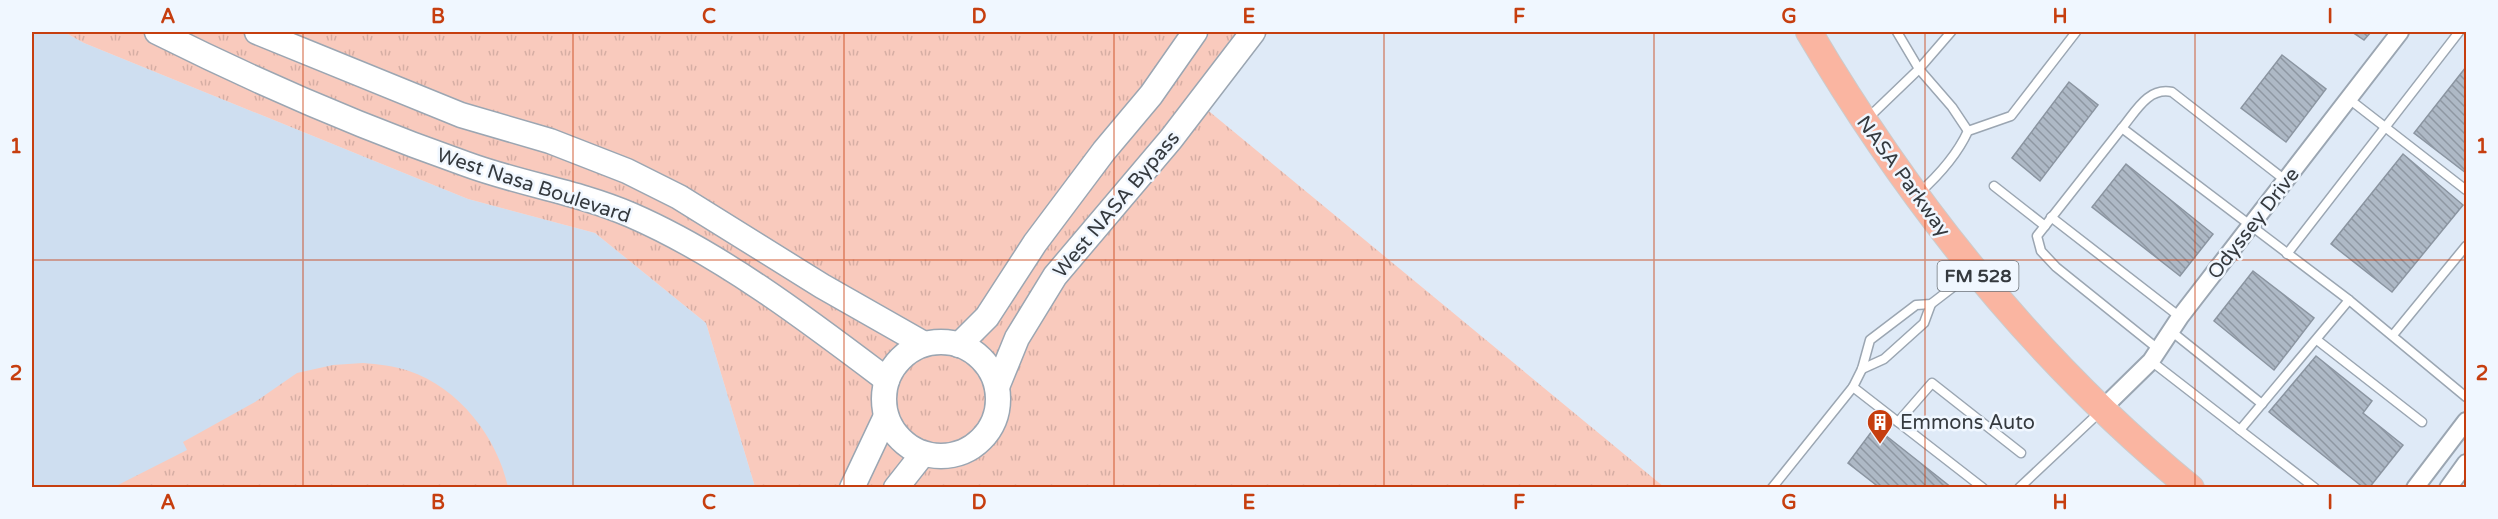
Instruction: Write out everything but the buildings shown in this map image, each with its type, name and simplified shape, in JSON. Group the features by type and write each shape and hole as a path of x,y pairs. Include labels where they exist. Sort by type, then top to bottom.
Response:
{"main road":[{"name":"NASA Parkway","path":"1809,32 1865,122 1916,195 1974,271 2036,342 2102,409 2191,488"}],"street":[{"name":"West Nasa Boulevard","path":"157,32 203,55 370,127 469,165 557,189 631,215 714,258 814,325 887,380"},
{"name":"West Nasa Boulevard","path":"257,32 461,115 550,141 627,171 679,196 822,286 924,344"},
{"name":"West NASA Bypass","path":"959,345 987,317 1035,243 1104,151 1151,95 1195,32"},
{"name":"West NASA Bypass","path":"922,454 944,457 963,452 980,442 992,426 997,407 997,387 1017,338 1054,276 1171,139 1253,32"},
{"name":"Odyssey Drive","path":"2102,409 2155,355 2285,180 2400,32"},
{"path":"896,488 922,454 907,445 894,432 886,416 884,398 887,380 895,364 908,352 924,344 941,342 959,345 976,354 989,369 997,387"},
{"path":"852,488 886,416"},
{"path":"2415,488 2466,421"},
{"path":"2448,488 2466,463"}],"lane":[{"path":"1897,32 1919,69 1968,131"},
{"path":"1865,122 1919,69 1951,32"},
{"path":"1916,195 1942,170 1961,146 1968,131 2011,116 2076,32"},
{"path":"2287,254 2459,32"},
{"path":"2285,180 2172,92 2154,93 2146,99 2122,128 2037,236 2041,250 2056,267 2240,430 2315,488"},
{"path":"2349,99 2466,190"},
{"path":"2122,128 2349,300 2466,398"},
{"path":"1994,186 2045,226"},
{"path":"2051,217 2176,324 2262,404"},
{"path":"2393,335 2466,246"},
{"path":"1862,369 1884,360 1924,323 1931,304 1974,271"},
{"path":"2240,430 2349,300"},
{"path":"1772,488 1853,387 1862,369 1870,340 1916,305 1931,304"},
{"path":"2317,340 2422,422"},
{"path":"1899,422 1932,383 2021,453"},
{"path":"1853,387 1983,488"},
{"path":"2019,488 2102,409"}],"shaded area":[{"path":"32,32 64,32 84,43 468,199 595,233 706,323 755,487 32,487"}],"green space":[{"path":"64,32 1269,32 1199,103 1664,487 755,487 706,323 595,233 468,199 84,43"},
{"path":"363,363 409,371 444,389 473,417 485,433 503,468 508,487 114,487 187,450 183,442 255,402 297,373 333,365"}],"place":[{"name":"Emmons Auto","path":"1880,445"}]}
